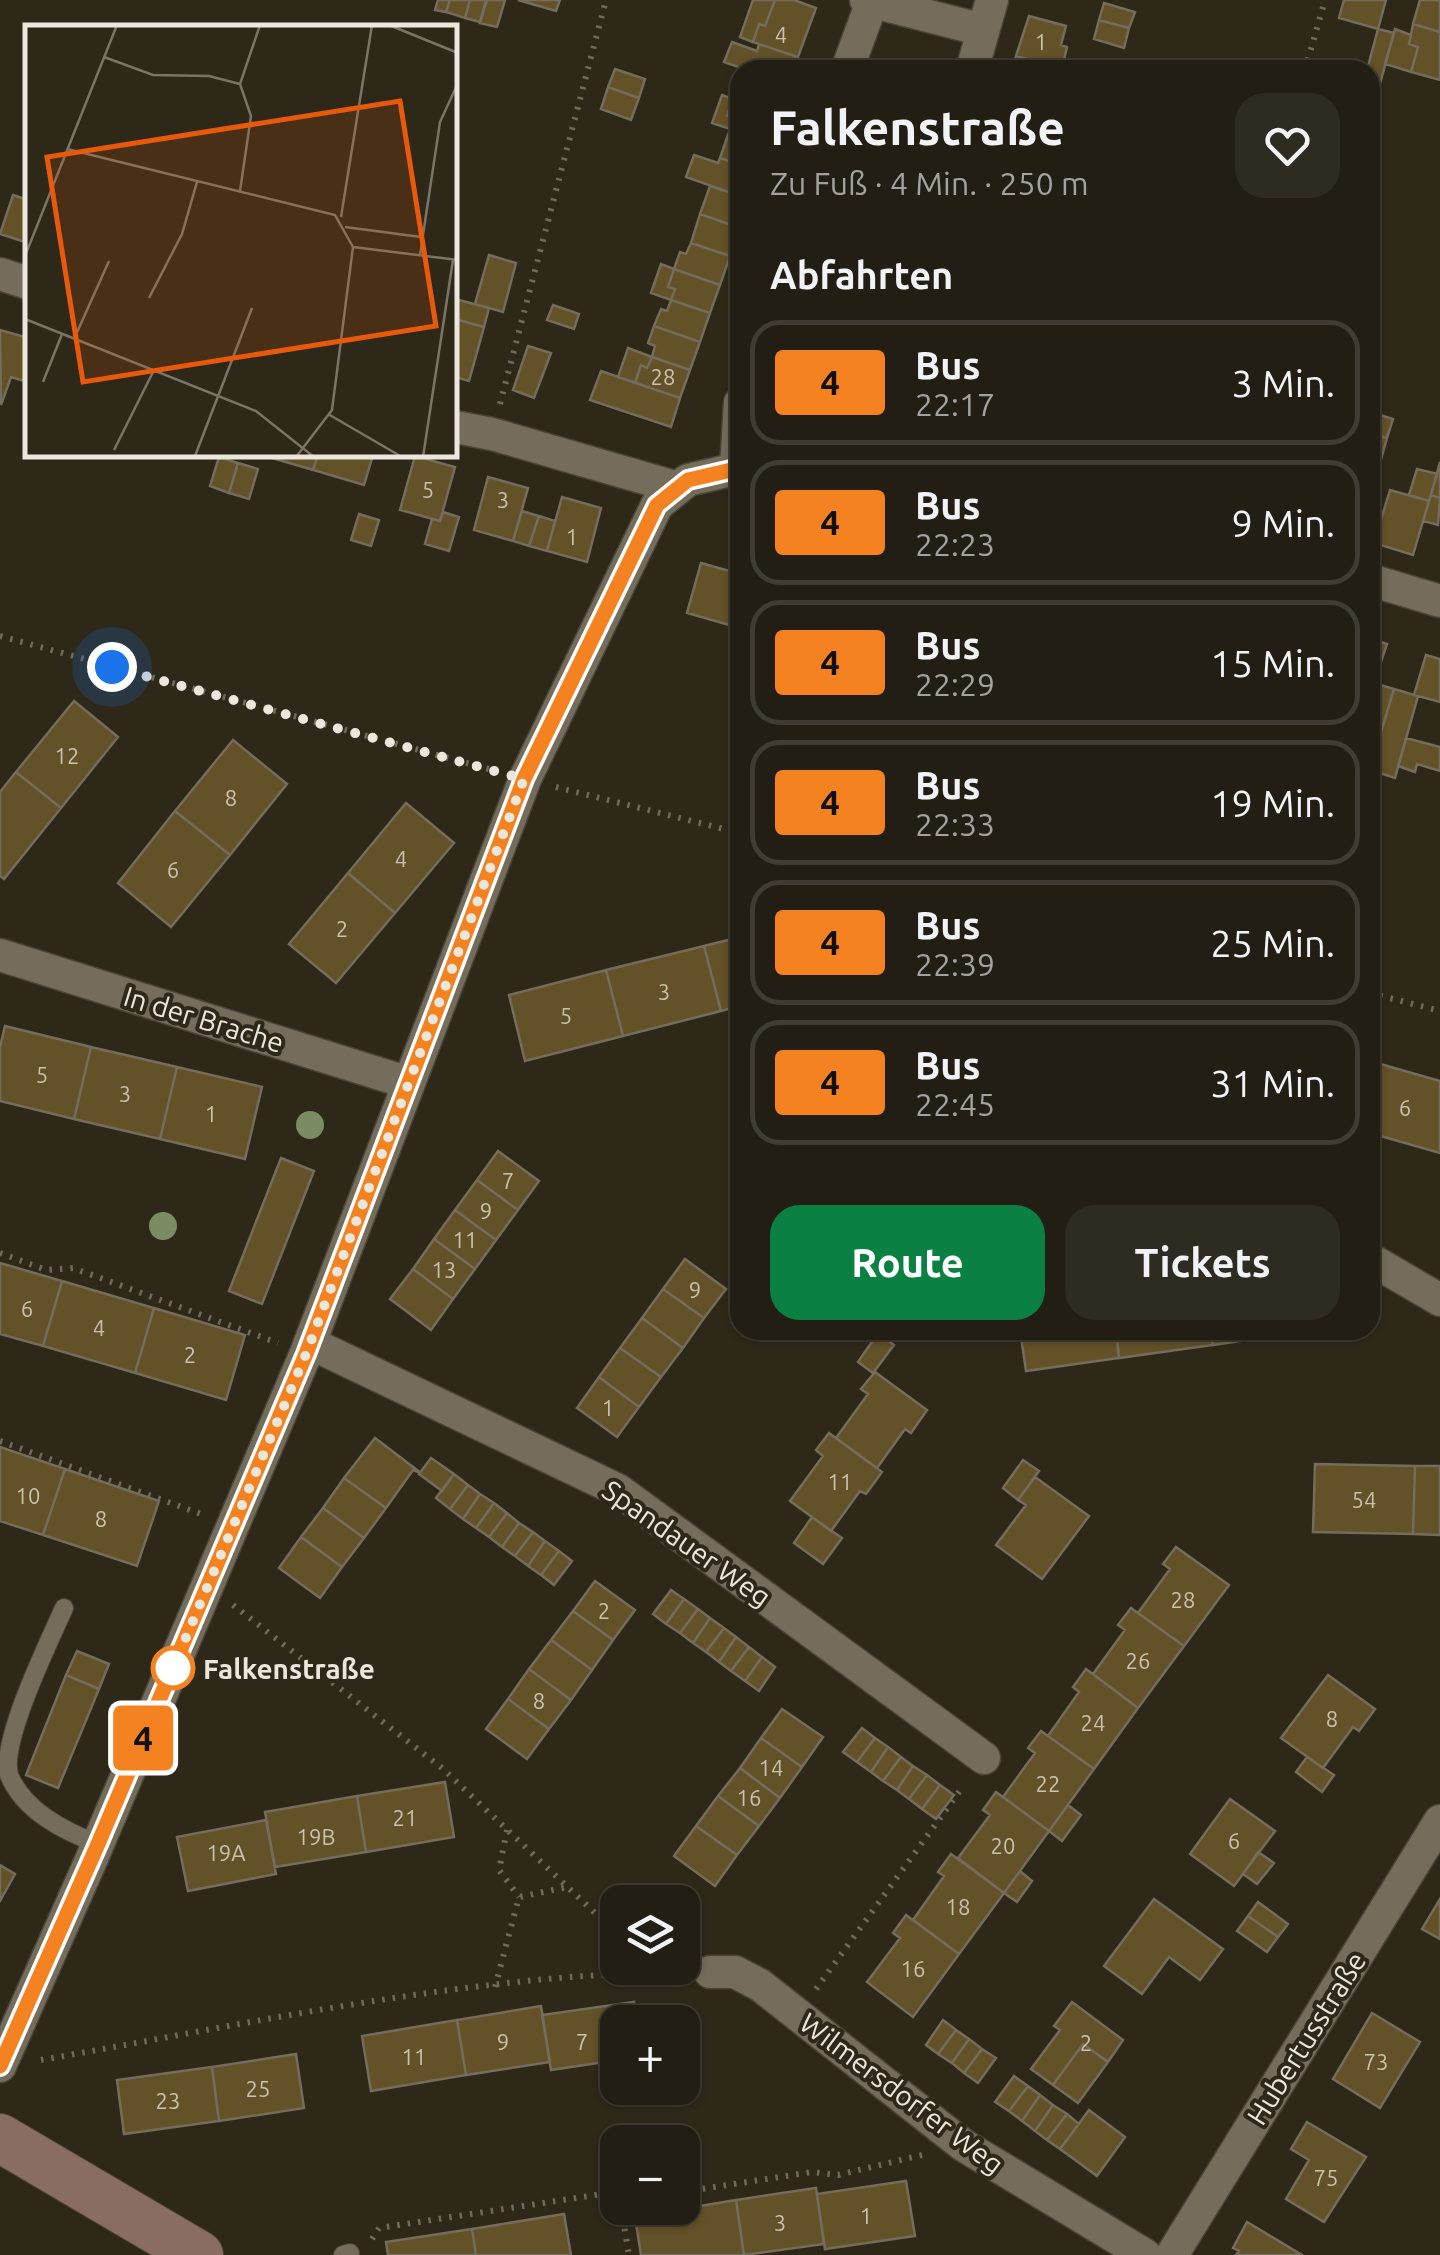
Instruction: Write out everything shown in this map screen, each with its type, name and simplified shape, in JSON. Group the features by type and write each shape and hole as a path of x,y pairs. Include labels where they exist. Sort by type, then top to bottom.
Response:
{"street":[{"path":"850,60 869,1 988,15 975,60"},
{"path":"0,274 25,282"},
{"path":"458,428 676,487"},
{"path":"14,2064 98,1844 308,1348 524,779 650,516 676,487 688,480 730,470"},
{"path":"1380,583 1440,601"},
{"name":"In der Brache","path":"0,955 409,1083"},
{"path":"1380,1266 1440,1300"},
{"name":"Spandauer Weg","path":"308,1348 618,1490 984,1758"},
{"name":"Hubertusstraße","path":"1172,2255 1440,1822"},
{"name":"Wilmersdorfer Weg","path":"710,1972 736,1972 760,1985 963,2145 1144,2255"},
{"path":"0,2138 199,2255"}],"lane":[{"path":"64,1608 15,1719 6,1752 9,1774 30,1803 60,1830 98,1844"}],"path":[{"path":"492,434 606,0"},
{"path":"1308,60 1324,0"},
{"path":"0,636 730,831"},
{"path":"1380,997 1440,1012"},
{"path":"0,1254 46,1270 72,1268 308,1348"},
{"path":"0,1441 233,1526"},
{"path":"228,1601 442,1768 600,1916"},
{"path":"798,2014 984,1758"},
{"path":"495,1987 518,1897 500,1870 507,1829"},
{"path":"518,1897 568,1887"},
{"path":"700,1972 710,1972"},
{"path":"14,2064 358,2004 600,1974"},
{"path":"700,2189 812,2172 838,2175 963,2145"},
{"path":"347,2254 369,2242 380,2228 600,2194"},
{"path":"623,2225 629,2255"}],"building":[{"path":"438,0 450,0 446,12 435,10"},
{"path":"450,0 470,0 465,18 446,12"},
{"path":"470,0 486,0 480,22 465,18"},
{"path":"487,0 505,0 497,27 480,23"},
{"path":"518,0 560,0 556,11"},
{"path":"753,0 775,0 765,26 759,24 753,42 740,37"},
{"path":"775,0 794,0 816,8 798,57 753,42 759,24 765,26"},
{"path":"1344,0 1386,0 1378,29 1339,18"},
{"path":"1420,0 1440,0 1440,32 1413,24"},
{"path":"1104,3 1135,12 1129,28 1099,20"},
{"path":"1029,16 1066,26 1061,45 1067,47 1064,60 1016,56"},
{"path":"1099,20 1129,28 1124,48 1094,39"},
{"path":"1413,24 1440,32 1440,80 1411,72 1418,47 1409,44"},
{"path":"1378,29 1394,33 1380,84 1380,60 1370,60"},
{"path":"1395,29 1411,35 1409,44 1418,47 1411,72 1385,64"},
{"path":"732,42 757,51 759,44 798,57 797,60 724,62"},
{"path":"615,69 645,79 639,98 608,87"},
{"path":"608,87 639,98 631,120 601,109"},
{"path":"722,95 730,98 730,129 712,123"},
{"path":"730,129 730,162 720,158"},
{"path":"694,155 718,163 720,158 730,162 730,192 686,177"},
{"path":"710,186 730,193 730,224 700,214"},
{"path":"13,195 25,199 25,242 0,234"},
{"path":"700,214 730,224 730,256 691,243"},
{"path":"691,243 730,256 720,285 674,269 680,252 686,254"},
{"path":"489,255 516,263 503,312 475,304"},
{"path":"661,264 674,269 668,287 675,289 671,300 651,293"},
{"path":"674,269 720,285 710,313 671,300 675,289 668,287"},
{"path":"458,300 489,308 484,327 458,320"},
{"path":"671,300 710,313 700,342 654,326 661,309 667,311"},
{"path":"553,305 579,314 574,329 547,320"},
{"path":"458,320 484,327 469,381 458,378"},
{"path":"654,326 700,342 690,370 652,357 655,346 648,343"},
{"path":"0,330 25,337 25,378 11,377 1,405"},
{"path":"528,346 551,353 534,398 513,390"},
{"path":"628,348 652,357 647,368 641,365 635,383 618,377"},
{"path":"652,357 690,370 680,398 635,383 641,365 647,368"},
{"path":"601,371 680,398 671,427 590,400"},
{"path":"1380,415 1393,419 1387,438 1380,436"},
{"path":"1380,436 1387,438 1380,463"},
{"path":"219,458 238,463 229,493 210,486"},
{"path":"272,458 317,458 313,470"},
{"path":"317,458 372,458 364,485 313,470"},
{"path":"414,458 455,467 440,521 400,510"},
{"path":"1440,462 1440,498 1431,495"},
{"path":"238,463 258,469 249,499 229,493"},
{"path":"1417,469 1437,474 1429,501 1409,495"},
{"path":"488,477 528,488 513,541 474,530"},
{"path":"1390,490 1429,501 1413,555 1380,545 1380,523"},
{"path":"1431,495 1440,498 1438,525 1423,521"},
{"path":"562,497 601,508 587,562 547,551"},
{"path":"522,511 539,516 529,546 513,541"},
{"path":"443,512 459,517 449,551 425,544 432,519 440,521"},
{"path":"359,514 379,520 371,546 351,540"},
{"path":"539,516 555,521 547,551 529,546"},
{"path":"701,563 730,571 730,625 687,613"},
{"path":"1380,642 1387,644 1380,665"},
{"path":"1426,655 1440,659 1440,702 1414,695"},
{"path":"1380,685 1394,689 1380,728"},
{"path":"1394,689 1418,696 1395,778 1380,773 1380,736"},
{"path":"74,701 118,737 61,808 16,772"},
{"path":"1406,738 1440,747 1440,771 1417,764 1415,772 1398,766"},
{"path":"233,740 287,784 230,855 175,811"},
{"path":"16,772 61,808 4,879 0,876 0,792"},
{"path":"406,803 454,843 395,913 348,873"},
{"path":"175,811 230,855 171,927 118,883"},
{"path":"348,873 395,913 336,983 289,944"},
{"path":"730,940 730,1009 721,1011 704,946"},
{"path":"704,946 721,1011 623,1036 606,970"},
{"path":"606,970 623,1036 525,1061 509,995"},
{"path":"5,1026 91,1047 74,1119 0,1101 0,1047"},
{"path":"91,1047 177,1067 160,1139 74,1119"},
{"path":"1380,1064 1440,1081 1440,1153 1380,1136"},
{"path":"177,1067 262,1087 245,1159 160,1139"},
{"path":"498,1151 539,1181 518,1210 477,1180"},
{"path":"281,1158 314,1171 262,1304 229,1291"},
{"path":"477,1180 518,1210 496,1240 455,1210"},
{"path":"455,1210 496,1240 475,1269 434,1239"},
{"path":"434,1239 475,1269 453,1299 413,1269"},
{"path":"685,1259 726,1289 704,1318 663,1289"},
{"path":"0,1263 62,1281 43,1346 0,1334"},
{"path":"413,1269 453,1299 431,1330 390,1299"},
{"path":"62,1281 154,1308 135,1373 43,1346"},
{"path":"663,1289 704,1318 683,1348 642,1318"},
{"path":"154,1308 245,1335 226,1400 135,1373"},
{"path":"642,1318 683,1348 661,1377 620,1348"},
{"path":"873,1340 887,1340 894,1345 873,1373 858,1362"},
{"path":"1021,1340 1117,1340 1119,1358 1026,1371"},
{"path":"1117,1340 1212,1340 1213,1345 1119,1358"},
{"path":"1212,1340 1246,1340 1213,1345"},
{"path":"620,1348 661,1377 639,1407 599,1377"},
{"path":"875,1372 927,1410 911,1433 905,1429 877,1468 836,1438 868,1394 861,1389"},
{"path":"599,1377 639,1407 617,1437 577,1408"},
{"path":"829,1433 882,1472 866,1494 860,1491 831,1531 790,1501 823,1456 816,1450"},
{"path":"375,1438 421,1473 413,1470 386,1508 344,1478"},
{"path":"0,1447 65,1469 43,1535 0,1521"},
{"path":"431,1458 454,1474 442,1491 419,1474"},
{"path":"1023,1460 1039,1471 1018,1500 1003,1488"},
{"path":"1315,1464 1415,1466 1413,1534 1313,1532"},
{"path":"1415,1466 1440,1466 1440,1535 1413,1534"},
{"path":"65,1469 159,1501 137,1566 43,1535"},
{"path":"454,1474 468,1485 450,1509 436,1498"},
{"path":"1035,1477 1089,1516 1042,1579 996,1545 1026,1505 1018,1500"},
{"path":"344,1478 386,1508 364,1538 323,1508"},
{"path":"468,1485 480,1494 463,1519 450,1509"},
{"path":"480,1494 494,1503 476,1528 463,1519"},
{"path":"494,1503 507,1513 489,1537 476,1528"},
{"path":"323,1508 364,1538 342,1567 301,1537"},
{"path":"507,1513 519,1523 502,1547 489,1537"},
{"path":"812,1517 842,1538 823,1564 794,1543"},
{"path":"519,1523 533,1532 515,1556 502,1547"},
{"path":"533,1532 545,1541 528,1566 515,1556"},
{"path":"301,1537 342,1567 320,1598 279,1568"},
{"path":"545,1541 559,1551 541,1575 528,1566"},
{"path":"1176,1547 1229,1585 1184,1646 1138,1613 1170,1569 1163,1564"},
{"path":"559,1551 572,1561 554,1585 541,1575"},
{"path":"595,1581 635,1610 613,1640 573,1611"},
{"path":"671,1590 684,1599 666,1624 653,1614"},
{"path":"684,1599 698,1609 680,1633 666,1624"},
{"path":"1131,1608 1184,1646 1138,1708 1093,1674 1125,1630 1118,1625"},
{"path":"698,1609 710,1618 693,1643 680,1633"},
{"path":"573,1611 613,1640 592,1670 551,1640"},
{"path":"710,1618 724,1628 706,1652 693,1643"},
{"path":"724,1628 736,1637 719,1662 706,1652"},
{"path":"736,1637 749,1647 731,1671 719,1662"},
{"path":"551,1640 592,1670 571,1700 529,1669"},
{"path":"749,1647 762,1657 745,1681 731,1671"},
{"path":"77,1651 109,1664 99,1689 66,1675"},
{"path":"762,1657 775,1667 759,1691 745,1681"},
{"path":"529,1669 571,1700 549,1729 508,1699"},
{"path":"1086,1669 1138,1708 1094,1769 1048,1736 1079,1692 1073,1687"},
{"path":"66,1675 99,1689 58,1788 26,1775"},
{"path":"1328,1675 1375,1709 1359,1731 1353,1727 1323,1768 1281,1738"},
{"path":"508,1699 549,1729 527,1759 486,1729"},
{"path":"782,1709 823,1737 802,1767 761,1738"},
{"path":"862,1728 875,1738 857,1762 843,1752"},
{"path":"1041,1731 1094,1769 1049,1831 1003,1797 1035,1753 1028,1748"},
{"path":"761,1738 802,1767 780,1798 740,1768"},
{"path":"875,1738 888,1747 871,1772 857,1762"},
{"path":"888,1747 901,1757 883,1781 871,1772"},
{"path":"901,1757 913,1766 897,1790 883,1781"},
{"path":"1307,1757 1334,1775 1322,1792 1296,1772"},
{"path":"913,1766 927,1775 909,1799 897,1790"},
{"path":"740,1768 780,1798 759,1826 718,1796"},
{"path":"927,1775 940,1785 922,1809 909,1799"},
{"path":"445,1782 454,1837 366,1852 357,1796"},
{"path":"940,1785 954,1795 936,1819 922,1809"},
{"path":"996,1792 1049,1831 1004,1893 958,1858 990,1815 983,1810"},
{"path":"357,1796 366,1852 275,1867 265,1812"},
{"path":"718,1796 759,1826 737,1855 696,1826"},
{"path":"1230,1799 1275,1831 1234,1886 1190,1854"},
{"path":"1068,1805 1081,1815 1062,1841 1049,1831"},
{"path":"266,1820 276,1874 188,1891 177,1837"},
{"path":"696,1826 737,1855 715,1886 674,1856"},
{"path":"1258,1852 1274,1863 1257,1884 1243,1874"},
{"path":"951,1854 1004,1893 959,1954 913,1920 944,1876 938,1872"},
{"path":"0,1865 15,1874 0,1901"},
{"path":"1020,1871 1032,1881 1017,1902 1004,1893"},
{"path":"1154,1899 1223,1949 1200,1980 1169,1957 1142,1994 1104,1966"},
{"path":"1440,1899 1440,1939 1422,1929"},
{"path":"1258,1902 1288,1924 1278,1937 1248,1916"},
{"path":"906,1915 959,1954 913,2017 867,1982 900,1938 893,1933"},
{"path":"1248,1916 1278,1937 1267,1952 1237,1931"},
{"path":"1072,2002 1123,2040 1108,2062 1083,2044 1053,2085 1031,2069 1060,2030 1054,2026"},
{"path":"541,2006 550,2062 466,2075 457,2020"},
{"path":"600,2007 600,2063 551,2070 542,2015"},
{"path":"1372,2013 1420,2042 1380,2108 1333,2079"},
{"path":"457,2020 466,2075 371,2091 362,2036"},
{"path":"943,2020 956,2030 938,2054 926,2045"},
{"path":"956,2030 969,2039 952,2063 938,2054"},
{"path":"969,2039 982,2049 964,2073 952,2063"},
{"path":"1083,2044 1108,2062 1078,2103 1053,2085"},
{"path":"982,2049 996,2058 978,2083 964,2073"},
{"path":"296,2054 304,2108 219,2121 212,2067"},
{"path":"212,2067 219,2121 124,2134 117,2080"},
{"path":"1014,2076 1028,2086 1009,2111 995,2102"},
{"path":"1028,2086 1040,2095 1022,2121 1009,2111"},
{"path":"1040,2095 1053,2105 1035,2131 1022,2121"},
{"path":"1053,2105 1067,2114 1047,2140 1035,2131"},
{"path":"1089,2110 1125,2137 1097,2176 1060,2149"},
{"path":"1067,2114 1079,2124 1060,2149 1047,2140"},
{"path":"1307,2122 1366,2157 1324,2222 1286,2199 1309,2160 1291,2149"},
{"path":"906,2181 915,2236 825,2249 817,2194"},
{"path":"816,2188 824,2244 744,2255 736,2200"},
{"path":"736,2200 744,2255 641,2255 636,2225 700,2225 700,2206"},
{"path":"564,2214 571,2255 476,2255 472,2229"},
{"path":"1247,2222 1302,2255 1236,2255 1239,2251 1233,2248"},
{"path":"472,2229 476,2255 388,2255 386,2242"}],"bus line":[{"name":"4","path":"0,2066 306,1354 524,779 657,505 688,480 730,470"}],"place":[{"name":"Falkenstraße","path":"173,1668"}],"route":[{"path":"112,667 524,779 306,1354 173,1668"}]}
